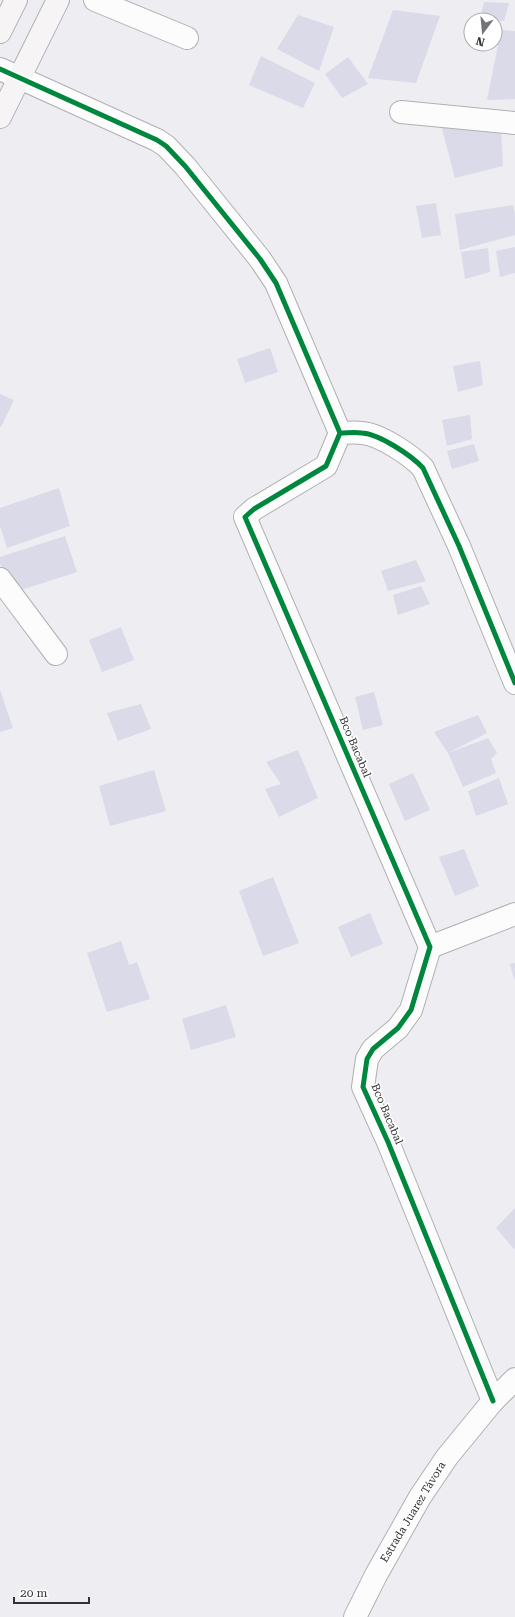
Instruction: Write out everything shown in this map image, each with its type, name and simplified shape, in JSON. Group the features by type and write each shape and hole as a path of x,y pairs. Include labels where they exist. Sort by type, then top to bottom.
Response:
{"main road":[{"path":"0,32 16,0"},
{"path":"0,117 58,0"}],"street":[{"path":"95,0 187,38"},
{"path":"0,69 157,140 166,146 185,166 260,259 276,283 340,433 363,433 390,444 414,458 423,468 459,546 515,683"},
{"path":"401,112 515,123"},
{"name":"Bco Bacabal","path":"340,433 326,466 254,509 245,517 430,947 411,1010 398,1028 384,1039 370,1054 367,1059 363,1087 388,1142 493,1401"},
{"path":"0,579 56,654"},
{"path":"430,947 515,914"},
{"name":"Estrada Juarez Távora","path":"355,1617 376,1575 420,1497 447,1457 493,1401 515,1379"}],"building":[{"path":"484,2 509,3 504,21 503,12 482,12"},
{"path":"393,10 440,16 416,83 368,78"},
{"path":"298,15 334,27 319,71 277,49"},
{"path":"503,30 515,31 515,99 487,100 497,52 503,52"},
{"path":"261,56 315,83 303,108 249,85"},
{"path":"348,57 368,84 342,98 325,74"},
{"path":"440,121 501,129 503,166 455,178"},
{"path":"436,203 441,235 422,238 416,206"},
{"path":"513,205 515,214 515,235 460,250 455,214"},
{"path":"515,247 515,273 500,277 496,251"},
{"path":"488,248 490,272 465,279 461,252"},
{"path":"270,348 278,372 245,383 237,359"},
{"path":"480,361 483,385 458,392 453,366"},
{"path":"0,394 14,400 1,427 0,426"},
{"path":"470,415 472,439 447,446 442,420"},
{"path":"474,444 479,461 452,469 447,451"},
{"path":"59,488 70,526 7,548 0,526 0,508"},
{"path":"65,536 77,572 18,591 0,564 0,557"},
{"path":"416,560 426,581 388,591 381,571"},
{"path":"421,586 430,604 398,615 393,595"},
{"path":"121,627 134,660 102,672 89,640"},
{"path":"0,690 13,728 0,732"},
{"path":"374,692 383,725 363,730 355,697"},
{"path":"141,704 151,729 118,741 107,713"},
{"path":"478,715 487,733 448,753 434,732"},
{"path":"488,738 497,753 491,759 496,773 463,787 448,753"},
{"path":"298,750 318,798 279,817 265,789 281,784 266,762"},
{"path":"154,770 166,811 110,826 99,786"},
{"path":"413,773 430,810 405,821 389,784"},
{"path":"499,778 508,804 476,816 468,791"},
{"path":"464,849 479,886 455,896 439,857"},
{"path":"273,877 299,943 263,956 239,891"},
{"path":"370,913 383,944 351,957 338,927"},
{"path":"121,941 129,965 137,962 150,999 107,1012 87,953"},
{"path":"515,963 515,979 514,979 510,964"},
{"path":"226,1005 236,1037 191,1050 182,1019"},
{"path":"515,1208 515,1250 496,1228"}],"cycle path":[{"path":"0,69 157,140 166,146 185,166 260,259 276,283 340,433"},
{"path":"493,1401 388,1142 363,1087 367,1059 373,1049 398,1028 411,1010 430,947 245,517 254,509 326,466 340,433 369,434 386,441 411,457 423,468 459,546 515,683"}]}
